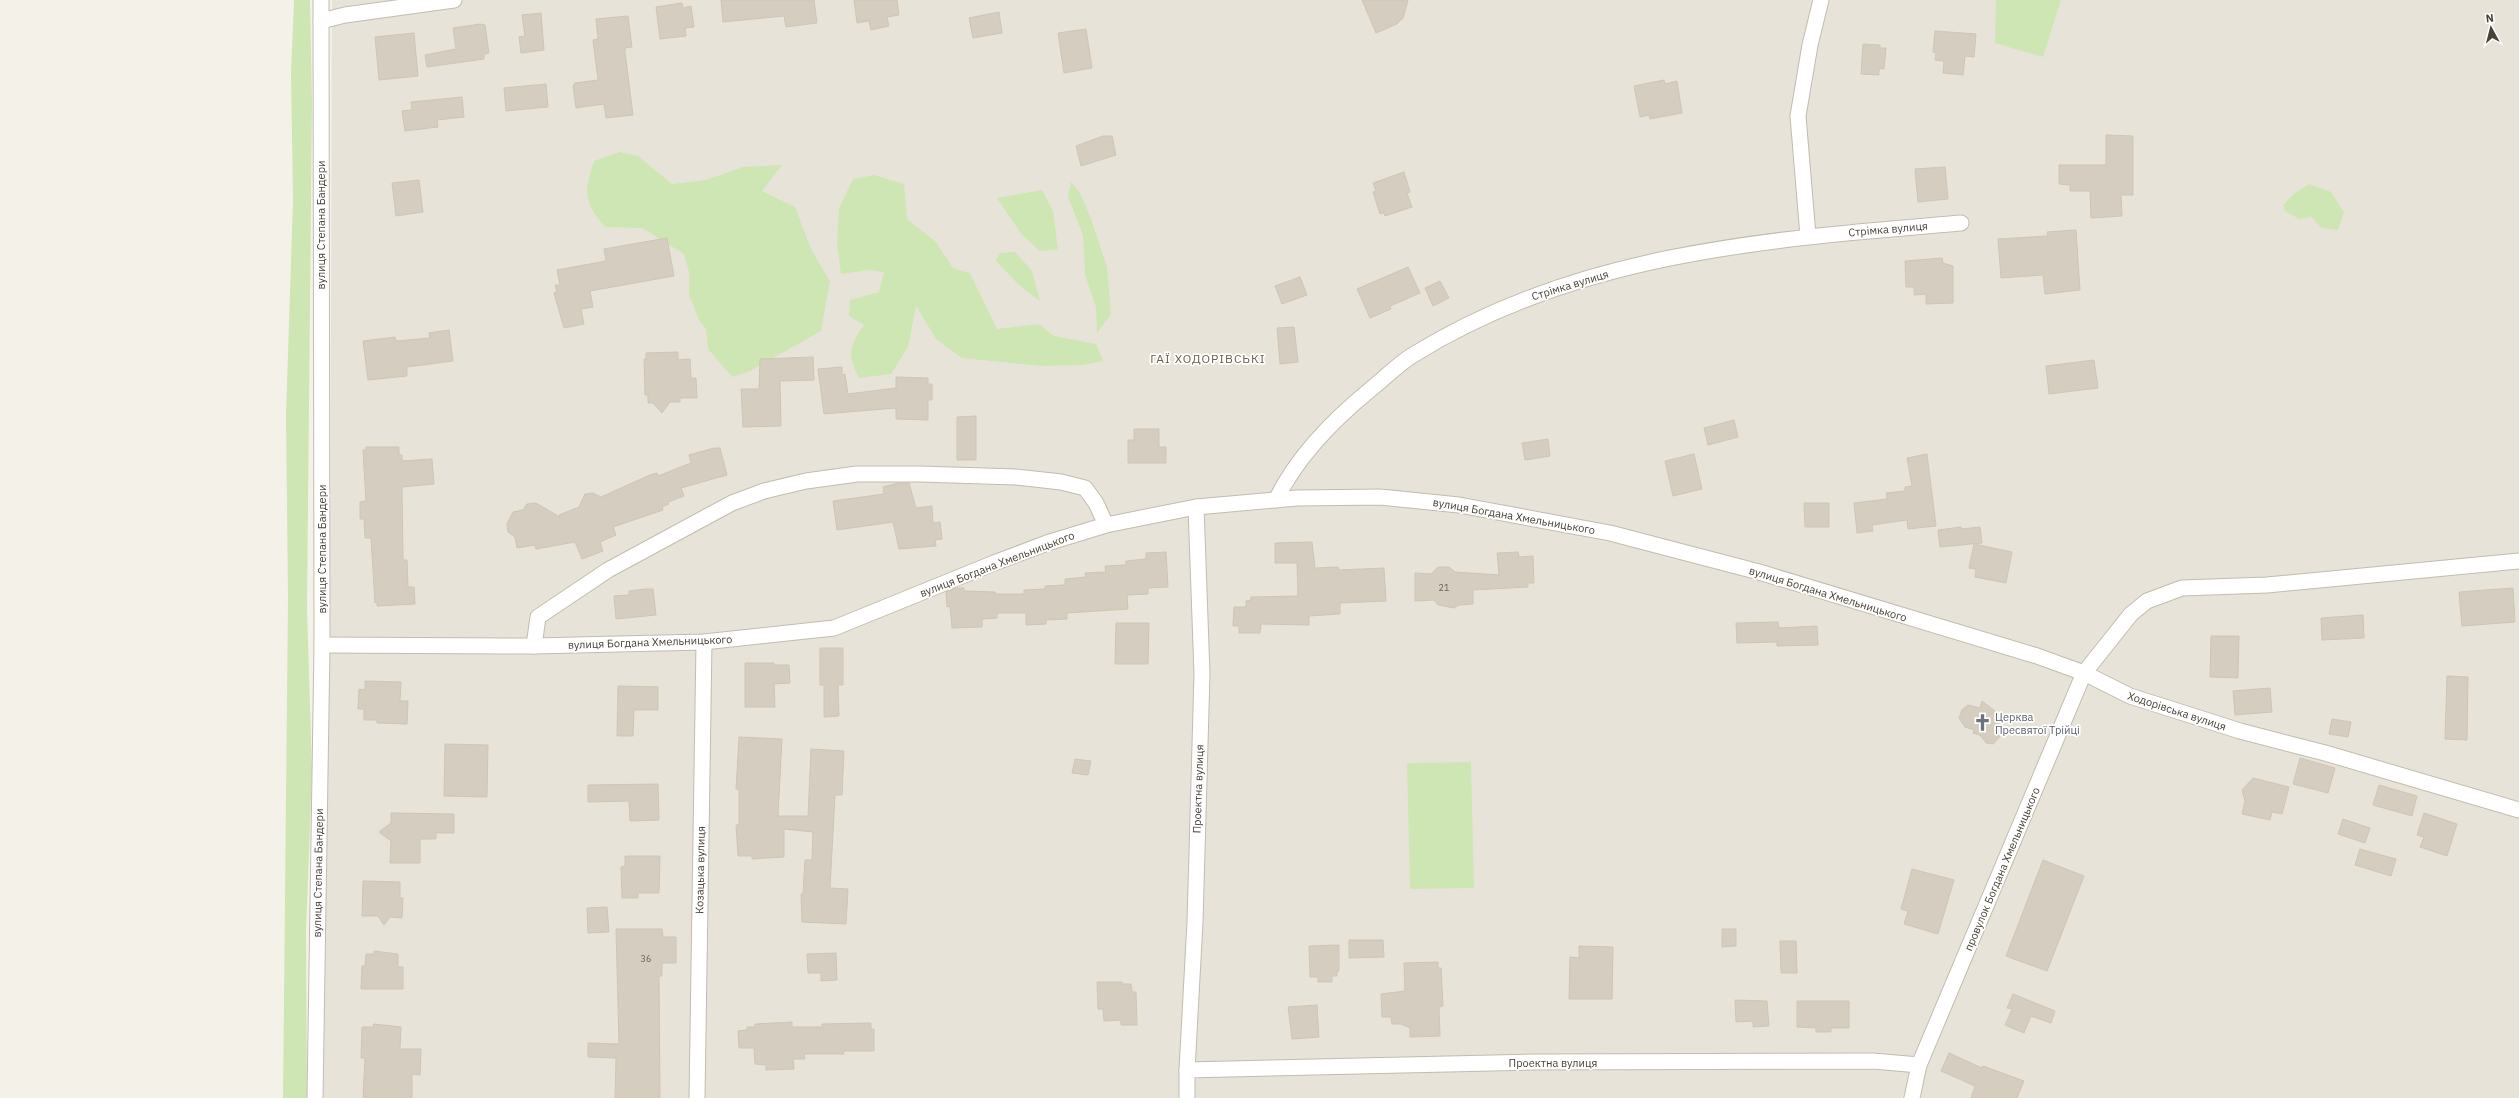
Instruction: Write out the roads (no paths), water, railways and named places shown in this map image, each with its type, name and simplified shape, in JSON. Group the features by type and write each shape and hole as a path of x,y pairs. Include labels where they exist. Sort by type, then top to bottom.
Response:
{"street":[{"name":"вулиця Степана Бандери","path":"315,1098 322,645 321,0"},
{"path":"321,21 345,15 454,0"},
{"path":"1808,236 1798,116 1810,46 1821,0"},
{"name":"Стрімка вулиця","path":"1276,500 1286,480 1318,438 1356,401 1411,356 1503,306 1585,278 1728,246 1808,236 1961,223"},
{"path":"534,646 538,617 608,570 732,503 764,491 806,481 857,474 920,474 1016,477 1061,482 1085,488 1096,503 1106,525"},
{"name":"вулиця Богдана Хмельницького","path":"322,645 534,646 704,642 834,628 1021,553 1106,525 1196,507 1276,500 1380,497 1459,505 1610,533 1759,572 2037,656 2084,673"},
{"name":"Проектна вулиця","path":"1187,1098 1187,1070 1195,922 1202,674 1196,507"},
{"path":"2084,673 2131,614 2147,601 2182,588 2267,585 2519,561"},
{"name":"Козацька вулиця","path":"697,1098 704,642"},
{"name":"Ходорівська вулиця","path":"2084,673 2130,696 2240,732 2325,753 2519,810"},
{"name":"провулок Богдана Хмельницького","path":"1912,1098 1919,1065 2084,673"},
{"name":"Проектна вулиця","path":"1187,1070 1537,1062 1873,1061 1919,1065"}],"place":[{"name":"Церква Пресвятої Трійці","path":"1982,723"}],"district":[{"name":"ГАЇ ХОДОРІВСЬКІ","path":"1208,358"}]}
